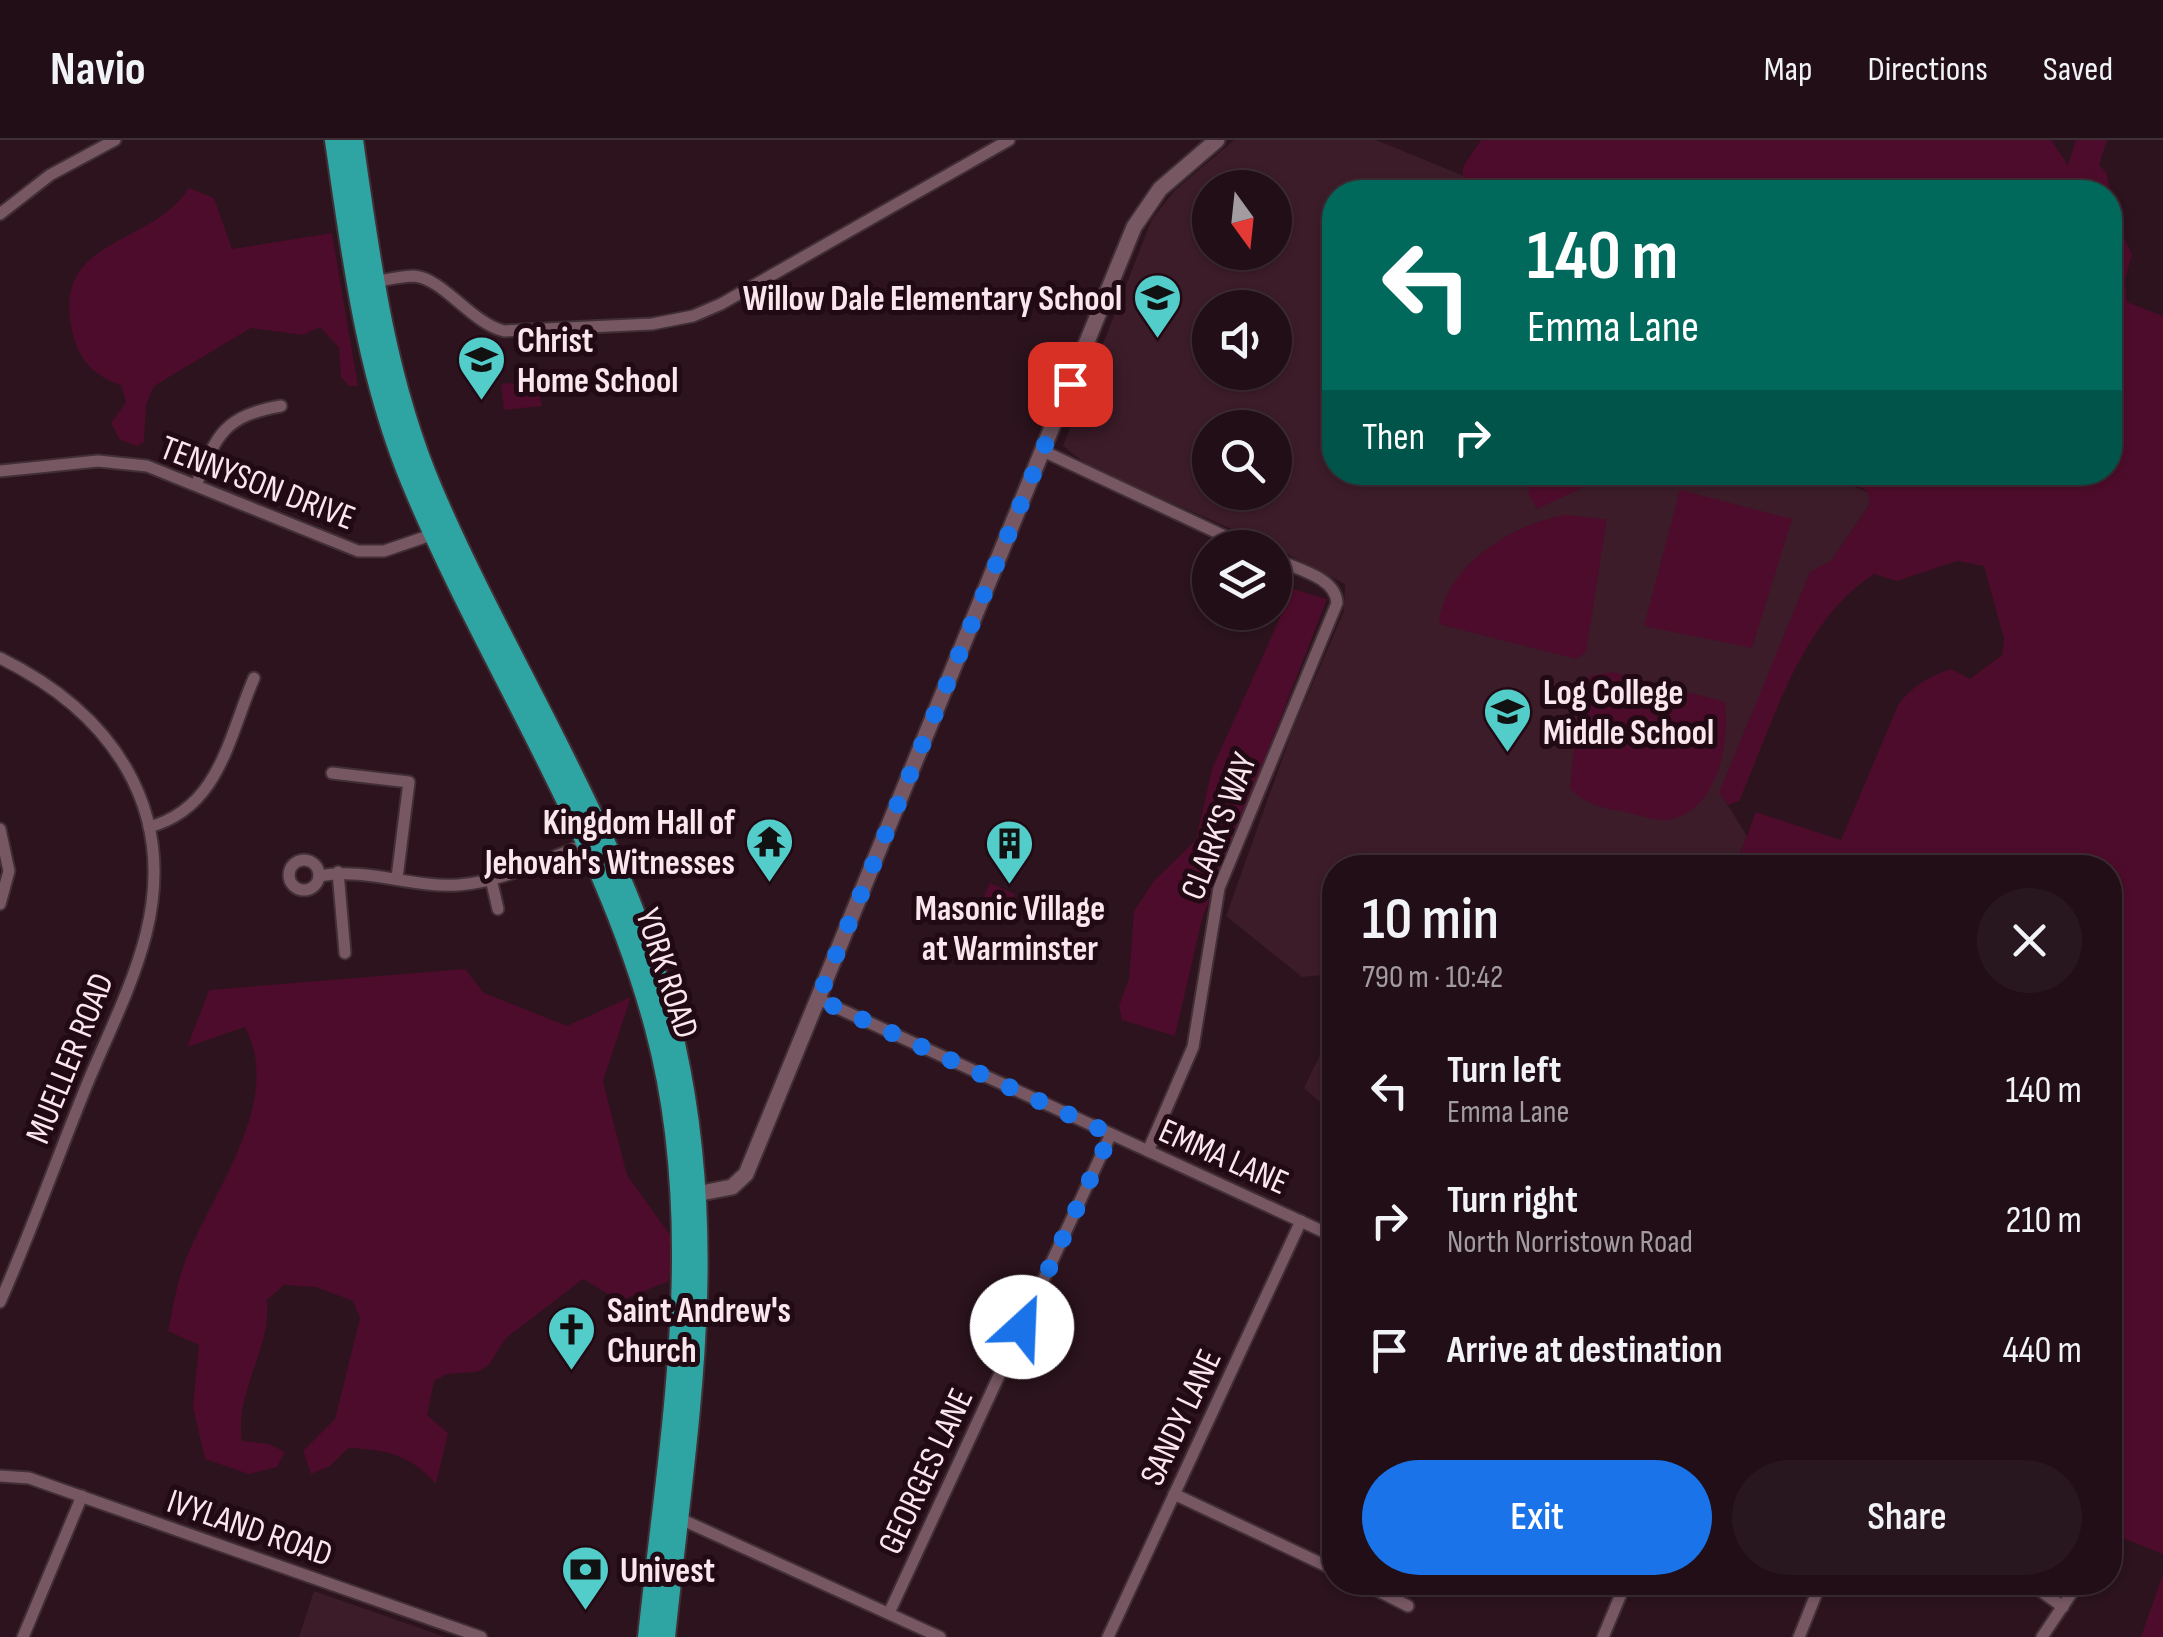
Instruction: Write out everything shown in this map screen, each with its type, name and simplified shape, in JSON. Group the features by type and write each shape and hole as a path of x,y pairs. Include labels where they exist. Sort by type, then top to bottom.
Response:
{"highway":[{"name":"YORK ROAD","path":"335,140 356,283 377,382 394,437 434,534 637,922 670,1024 688,1106 699,1316 648,1637"},
{"name":"YORK ROAD","path":"353,140 373,282 393,373 432,490 593,842"},
{"name":"YORK ROAD","path":"664,1637 670,1514"}],"street":[{"path":"0,214 50,175 115,140"},
{"path":"373,282 410,276 426,279 484,324 504,331 639,326 693,316 1010,140"},
{"path":"690,1195 732,1187 746,1174 1138,219 1160,189 1217,140"},
{"path":"196,485 212,446 226,427 254,411 281,406"},
{"path":"1042,451 1211,530"},
{"name":"TENNYSON DRIVE","path":"0,472 122,462 158,469 358,551 384,552 434,534"},
{"name":"CLARK'S WAY","path":"1148,1151 1194,1047 1219,888 1337,603 1331,586 1292,567"},
{"name":"MUELLER ROAD","path":"0,658 58,689 107,738 134,783 148,827 154,884 140,955 0,1302"},
{"path":"148,827 185,814 205,793 254,678"},
{"path":"332,773 409,782 397,878"},
{"path":"0,828 10,871 0,904"},
{"path":"319,876 338,872 459,885 491,879 593,842"},
{"path":"338,872 345,952"},
{"path":"491,879 498,909"},
{"name":"EMMA LANE","path":"818,999 1322,1230"},
{"name":"GEORGES LANE","path":"888,1613 1111,1134"},
{"name":"SANDY LANE","path":"1108,1637 1300,1221"},
{"name":"IVYLAND ROAD","path":"0,1476 29,1478 481,1637"},
{"path":"1174,1494 1322,1564"},
{"path":"23,1637 82,1496"},
{"path":"670,1514 940,1637"},
{"path":"1386,1595 1408,1606"},
{"path":"1604,1637 1621,1595"},
{"path":"1799,1637 1817,1595"},
{"path":"2046,1595 2063,1608"},
{"path":"2042,1637 2071,1595"}],"shaded area":[{"name":"Log College Middle School","path":"1234,140 1376,140 1464,176 1464,180 1322,180 1322,485 1530,485 1537,508 1588,485 1848,485 1868,492 1870,504 1831,561 1821,568 1720,793 1747,836 1739,855 1322,855 1322,975 1302,977 1226,916 1293,729 1344,611 1345,584 1292,557 1292,530 1234,530 1090,467 1063,446 1152,219 1175,190 1192,176 1192,270 1292,270 1292,170 1199,170"},
{"path":"1481,140 2051,140 2068,165 2076,140 2107,140 2099,165 2108,180 1463,180 1463,167"},
{"path":"189,188 214,198 232,249 332,233 358,386 349,386 341,377 339,348 320,327 303,335 251,328 154,386 146,405 144,442 138,446 120,440 111,423 126,402 121,385 95,372 83,358 72,331 69,300 76,277 90,260 152,222"},
{"path":"2122,234 2132,254 2125,280 2127,302 2163,316 2163,1554 2122,1538 2122,855 1740,855 1756,812 1841,840 1904,698 1921,683 1951,669 1970,679 2002,655 2004,639 1984,566 1957,561 1897,581 1874,574 1848,595 1826,619 1792,676 1739,801 1728,805 1719,793 1810,572 1831,561 1870,504 1868,492 1852,485 2122,485"},
{"path":"536,381 542,406 504,410 501,384"},
{"path":"1531,485 1588,485 1537,509 1528,493"},
{"path":"1680,490 1792,519 1752,648 1644,626"},
{"path":"1565,515 1607,519 1586,652 1576,659 1439,624 1453,583 1484,551 1524,528"},
{"path":"1292,591 1327,599 1202,919 1175,1036 1122,1020 1119,1006 1129,979 1134,911 1154,881 1196,840 1212,769 1275,630 1292,630"},
{"path":"1613,672 1725,702 1725,737 1716,775 1708,792 1682,816 1659,820 1610,809 1589,802 1570,789 1579,695 1590,676"},
{"path":"990,883 1015,894 1005,919 979,907"},
{"path":"465,969 484,993 567,1026 631,997 603,1081 627,1175 673,1239 669,1281 620,1301 583,1279 506,1338 489,1365 477,1372 447,1374 434,1381 427,1415 448,1433 436,1484 407,1460 361,1449 348,1448 330,1466 311,1474 303,1451 335,1419 360,1318 353,1301 316,1287 284,1285 267,1300 264,1336 241,1423 242,1441 269,1444 285,1452 277,1467 249,1474 205,1459 193,1407 199,1345 168,1331 184,1264 239,1148 256,1086 255,1056 245,1027 187,1047 209,990"},
{"path":"1322,1051 1322,1104 1304,1088"},
{"path":"2163,1574 2163,1637 2141,1637"},
{"path":"314,1591 445,1637 299,1637"}],"place":[{"name":"Willow Dale Elementary School","path":"1157,340"},
{"name":"Christ Home School","path":"482,402"},
{"name":"Log College Middle School","path":"1508,754"},
{"name":"Kingdom Hall of Jehovah's Witnesses","path":"770,884"},
{"name":"Masonic Village at Warminster","path":"1010,886"},
{"name":"Saint Andrew's Church","path":"572,1372"},
{"name":"Univest","path":"585,1612"}],"route":[{"path":"1022,1327 1111,1134 818,999 1070,384"}]}
